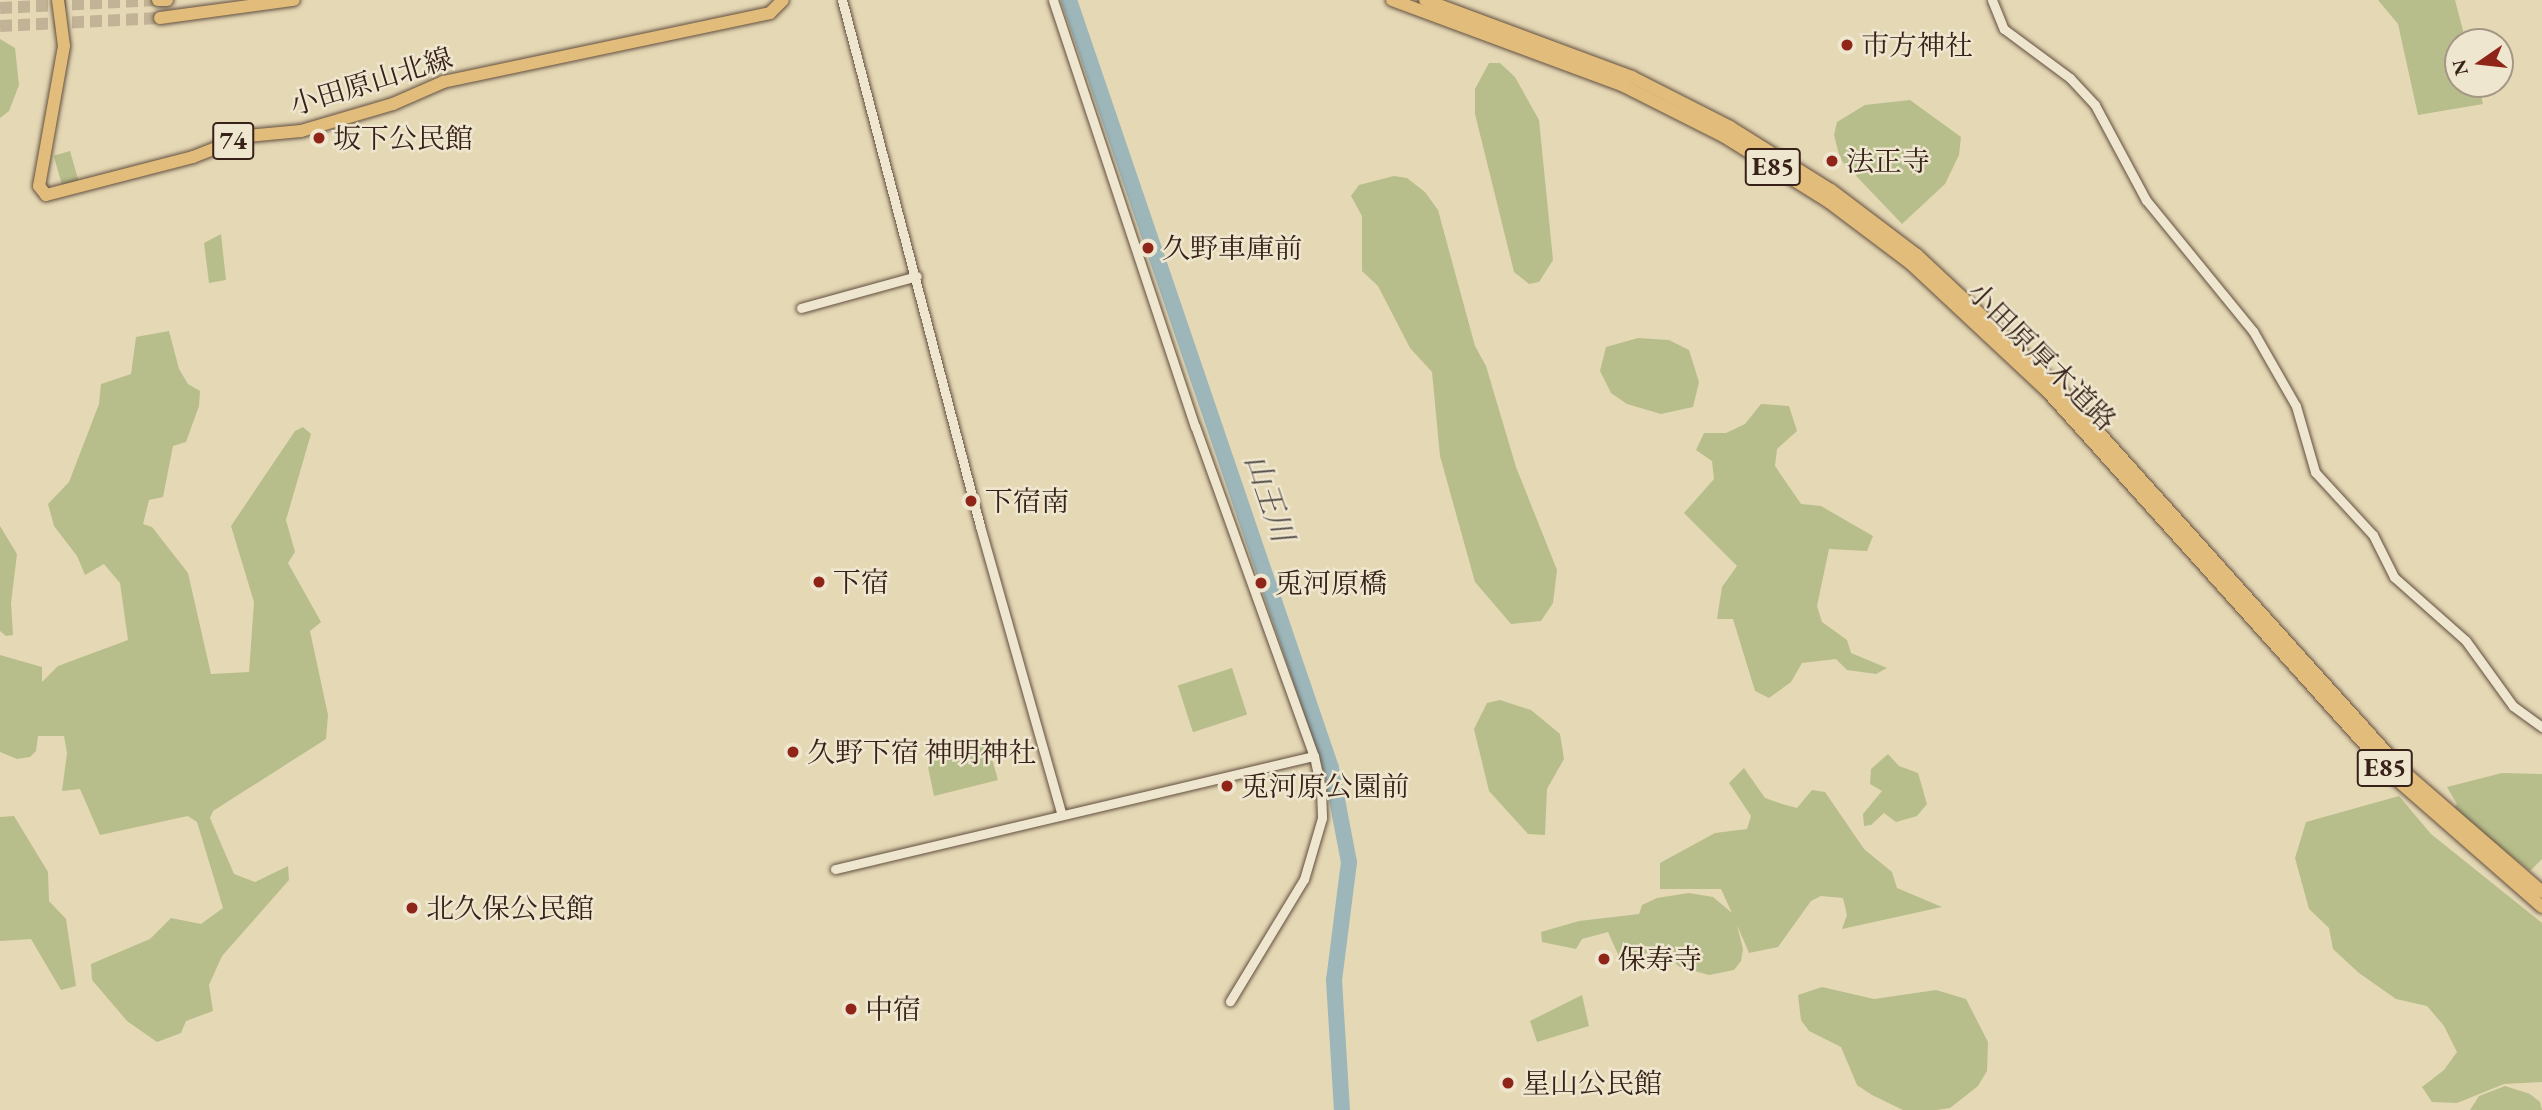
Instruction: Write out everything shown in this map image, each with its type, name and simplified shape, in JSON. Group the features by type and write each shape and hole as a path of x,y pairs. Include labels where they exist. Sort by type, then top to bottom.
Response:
{"main road":[{"name":"小田原山北線","path":"58,0 64,46 39,186 46,195 193,157 247,136 302,131 393,104 443,82 770,13 783,0"},
{"path":"158,0 167,0"},
{"name":"小田原厚木道路","path":"1392,0 1625,86 1725,138 1829,202 1974,320 2094,433"},
{"name":"小田原厚木道路","path":"1425,0 1632,77 1730,127 1830,190 1963,295 2094,433 2396,779 2542,907"},
{"path":"160,18 288,1"},
{"name":"小田原厚木道路","path":"2248,609 2403,771 2542,892"}],"street":[{"path":"842,0 917,276 980,526 1061,813"},
{"path":"1053,0 1195,426 1314,756 1322,818 1315,848 1304,878 1230,1002"},
{"path":"1992,0 2004,29 2070,78 2095,105 2146,200 2253,331 2296,406 2315,472 2373,536 2394,577 2466,641 2513,706 2542,727"},
{"path":"801,308 917,276"},
{"path":"835,869 885,860 1061,813 1314,756"}],"green space":[{"path":"2378,0 2455,0 2462,28 2444,28 2444,98 2482,98 2483,104 2418,115 2398,24"},
{"path":"0,39 15,48 19,85 9,111 0,118"},
{"path":"1489,63 1500,63 1515,77 1539,120 1553,260 1539,282 1529,284 1514,272 1475,114 1475,89"},
{"path":"1910,100 1961,137 1959,155 1945,184 1902,224 1840,159 1834,135 1837,122 1865,105"},
{"path":"70,151 79,182 62,186 54,156"},
{"path":"1394,176 1407,178 1425,192 1438,210 1475,346 1486,366 1516,467 1557,570 1553,603 1541,621 1511,624 1475,582 1440,456 1432,372 1410,348 1378,286 1362,271 1362,216 1351,196 1359,185"},
{"path":"221,234 226,280 209,283 204,243"},
{"path":"169,331 179,369 188,384 200,391 199,406 186,442 173,446 163,497 149,500 143,524 152,527 188,573 211,674 249,672 254,602 231,526 295,431 303,427 311,434 286,520 295,552 288,563 321,622 310,631 328,715 326,739 213,811 210,818 234,874 255,882 288,866 289,880 222,956 209,985 213,1011 186,1021 181,1033 157,1042 127,1021 92,980 91,964 150,939 171,918 201,924 223,908 197,822 188,816 100,835 80,789 62,791 67,753 64,736 38,736 36,751 30,757 17,759 0,752 0,655 42,667 42,682 58,666 128,640 120,583 104,564 85,575 77,556 54,526 48,504 69,482 99,404 101,384 131,374 136,337"},
{"path":"1638,338 1669,340 1689,350 1699,382 1693,407 1661,414 1627,404 1611,393 1600,371 1606,347"},
{"path":"1761,404 1789,406 1797,431 1777,449 1775,466 1801,504 1821,506 1873,536 1867,551 1829,549 1817,606 1822,622 1847,640 1851,653 1887,668 1876,674 1847,670 1836,659 1802,663 1791,682 1769,698 1755,691 1733,619 1717,619 1722,587 1737,566 1684,513 1714,479 1712,461 1696,450 1704,433 1726,433 1745,424"},
{"path":"0,526 17,554 11,603 13,635 6,636 0,631"},
{"path":"1232,668 1247,715 1193,732 1178,686"},
{"path":"1500,700 1531,710 1560,734 1564,759 1547,789 1545,835 1528,834 1489,791 1474,729 1487,703"},
{"path":"987,741 998,780 934,796 927,762"},
{"path":"1888,754 1899,766 1918,773 1927,804 1917,816 1896,822 1884,813 1871,825 1864,826 1863,814 1882,791 1870,784 1871,769"},
{"path":"1744,768 1765,798 1782,804 1797,808 1812,790 1825,792 1864,849 1892,872 1897,888 1942,907 1842,929 1847,915 1843,898 1821,896 1811,901 1778,947 1749,953 1737,925 1743,949 1741,961 1734,970 1709,975 1680,967 1657,949 1622,963 1608,932 1582,939 1576,949 1542,942 1541,932 1579,921 1639,914 1642,905 1657,898 1689,893 1713,897 1732,913 1721,889 1660,889 1660,863 1715,833 1747,829 1751,816 1729,783"},
{"path":"2502,773 2542,774 2542,859 2530,871 2453,809 2457,804 2447,787"},
{"path":"2399,796 2431,834 2542,923 2542,1082 2504,1084 2457,1103 2432,1102 2422,1087 2444,1070 2457,1052 2444,1026 2427,1006 2396,999 2359,973 2333,949 2329,928 2309,909 2295,858 2306,822"},
{"path":"14,816 48,872 49,901 66,919 76,986 61,990 31,939 0,941 0,817"},
{"path":"1822,987 1874,999 1936,990 1966,999 1988,1042 1987,1071 1978,1086 1950,1108 1903,1110 1872,1095 1857,1085 1841,1047 1809,1031 1801,1020 1798,995"},
{"path":"1582,995 1589,1026 1537,1042 1530,1021"},
{"path":"2505,1086 2530,1094 2540,1102 2542,1110 2470,1110 2479,1096"}],"waterway":[{"name":"山王川","path":"1069,0 1331,768 1349,862 1334,980 1342,1110"}],"tunnel":[{"path":"0,8 158,0"},
{"path":"0,26 160,18"}],"place":[{"name":"市方神社","path":"1847,45"},
{"name":"坂下公民館","path":"319,138"},
{"name":"法正寺","path":"1832,161"},
{"name":"久野車庫前","path":"1148,248"},
{"name":"下宿南","path":"971,501"},
{"name":"下宿","path":"819,582"},
{"name":"兎河原橋","path":"1261,583"},
{"name":"久野下宿 神明神社","path":"793,752"},
{"name":"兎河原公園前","path":"1227,786"},
{"name":"北久保公民館","path":"412,908"},
{"name":"保寿寺","path":"1604,959"},
{"name":"中宿","path":"851,1009"},
{"name":"星山公民館","path":"1508,1083"}]}
